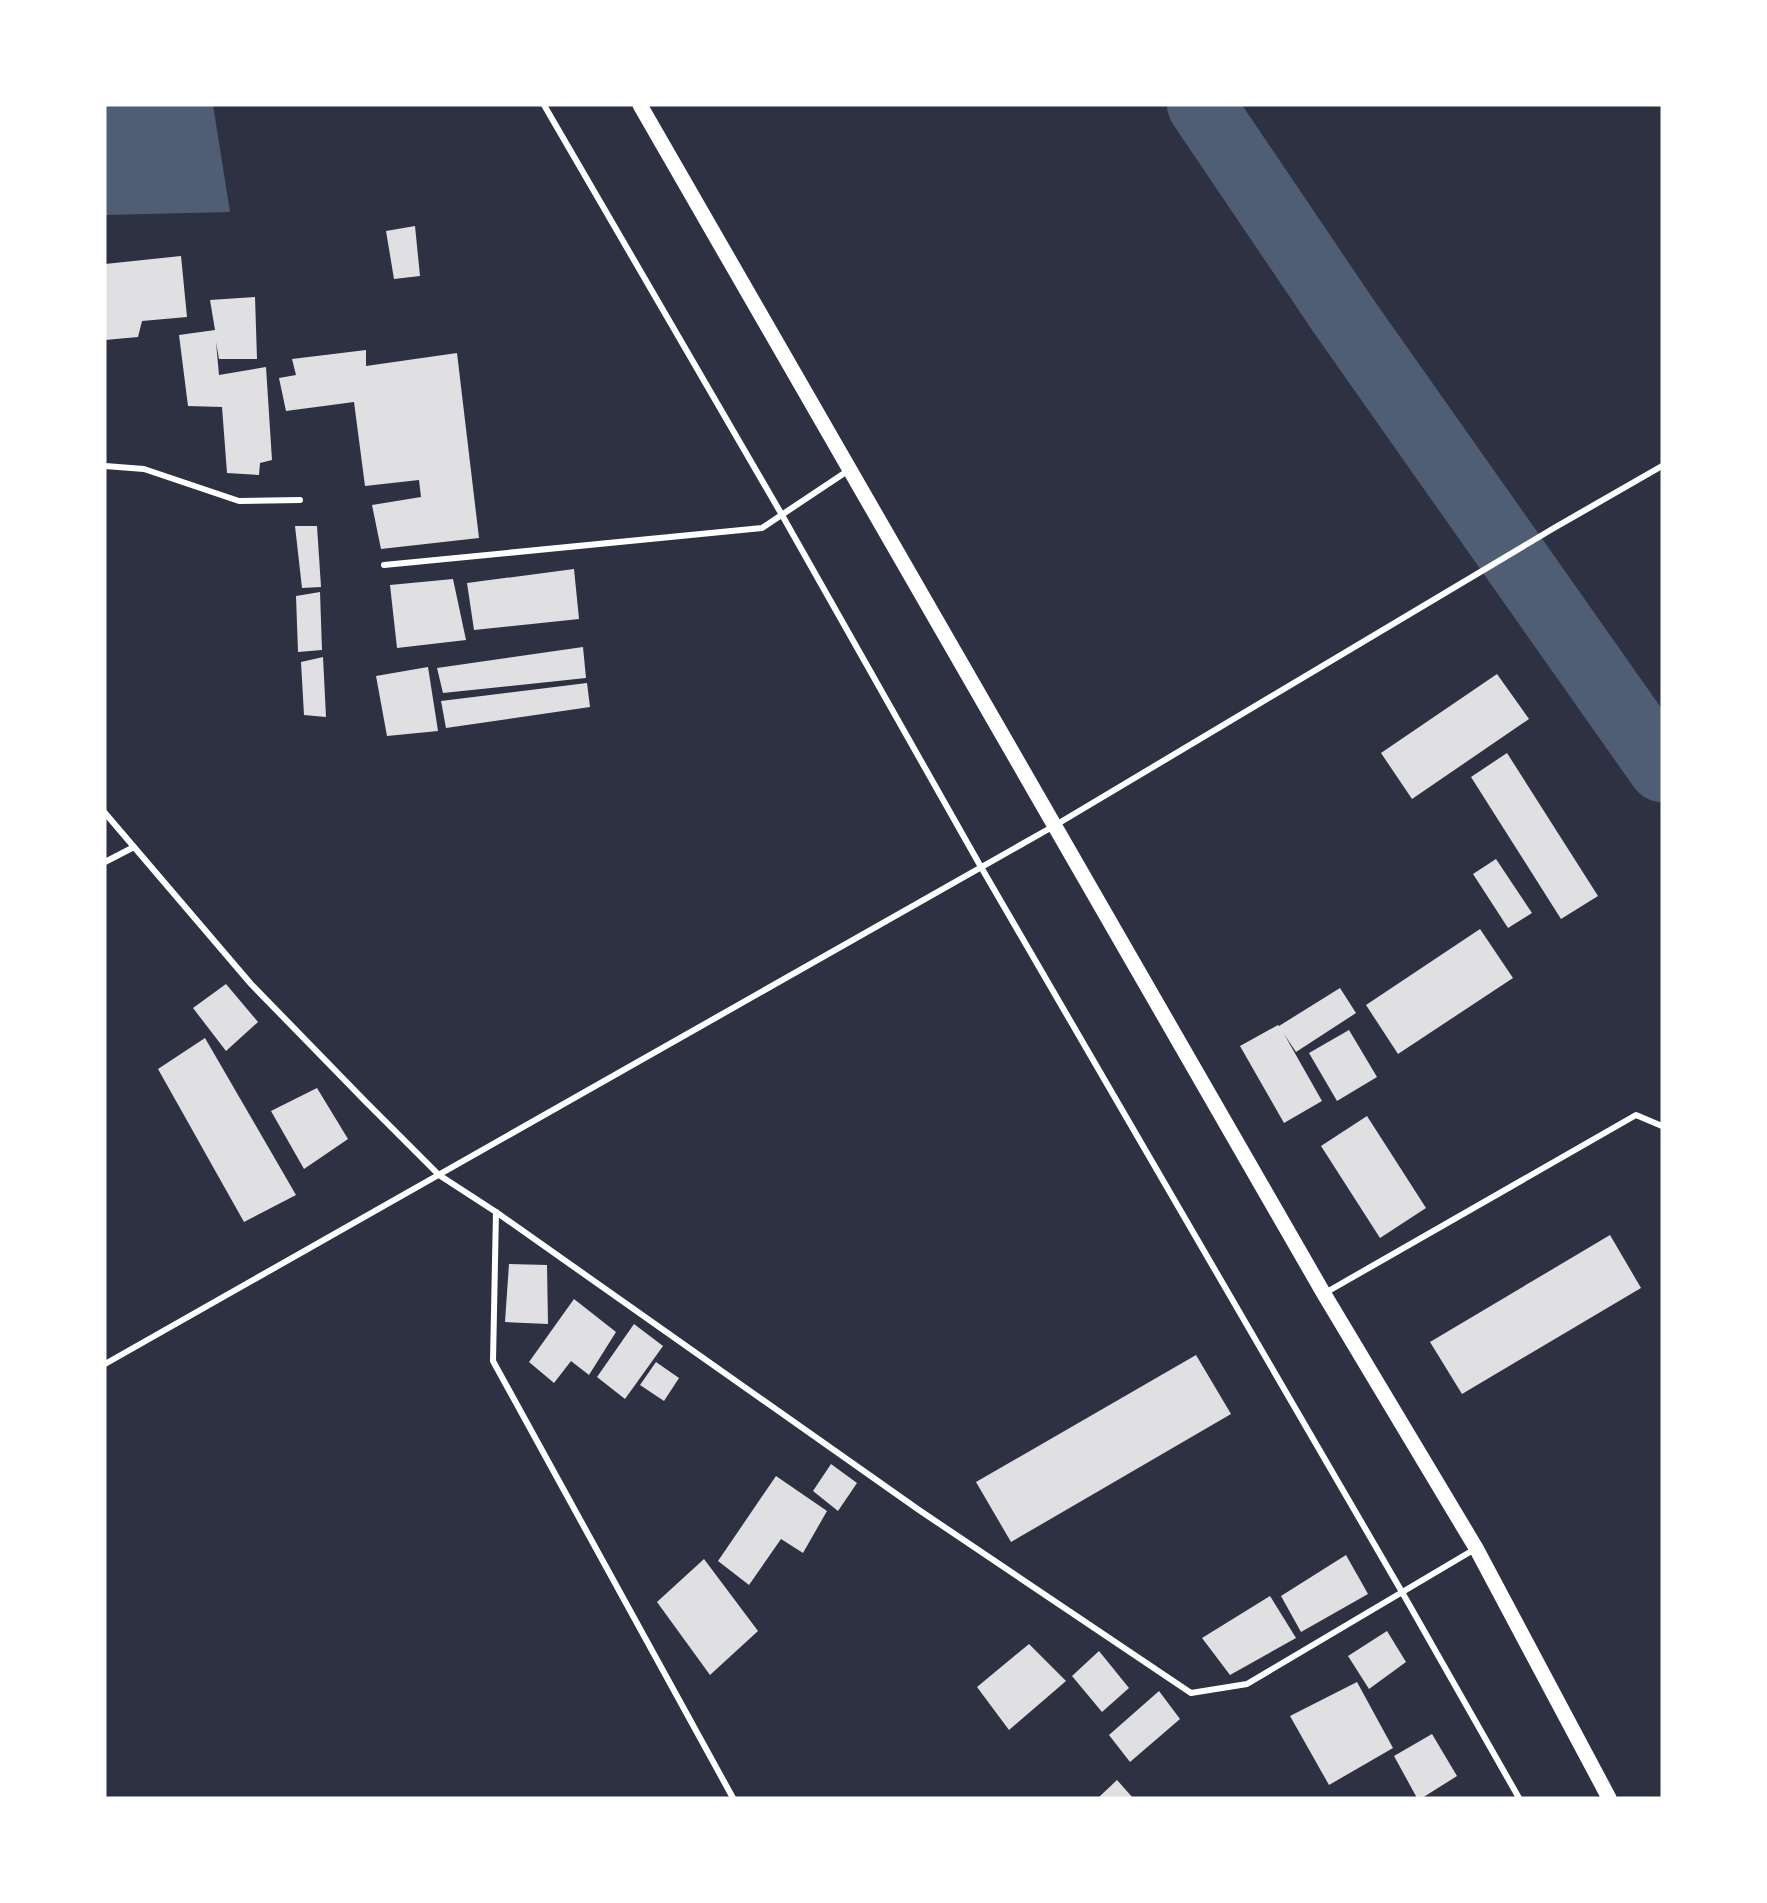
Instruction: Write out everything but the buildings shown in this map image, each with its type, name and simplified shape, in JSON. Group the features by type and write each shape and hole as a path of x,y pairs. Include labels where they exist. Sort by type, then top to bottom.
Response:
{"main road":[{"path":"640,105 1324,1294 1476,1548 1609,1798"}],"street":[{"path":"544,105 1519,1798"},
{"path":"105,466 144,469 239,501 300,500"},
{"path":"105,1364 1054,826 1662,466"},
{"path":"384,565 762,528 850,470"},
{"path":"105,813 251,984 439,1175 496,1212 919,1510 1191,1694 1247,1684 1476,1548"},
{"path":"105,862 134,847"},
{"path":"1324,1294 1636,1115 1662,1126"},
{"path":"496,1212 493,1361 733,1798"}],"water":[{"path":"105,105 213,105 230,212 105,215"}],"waterway":[{"path":"1201,105 1345,318 1662,768"}]}
